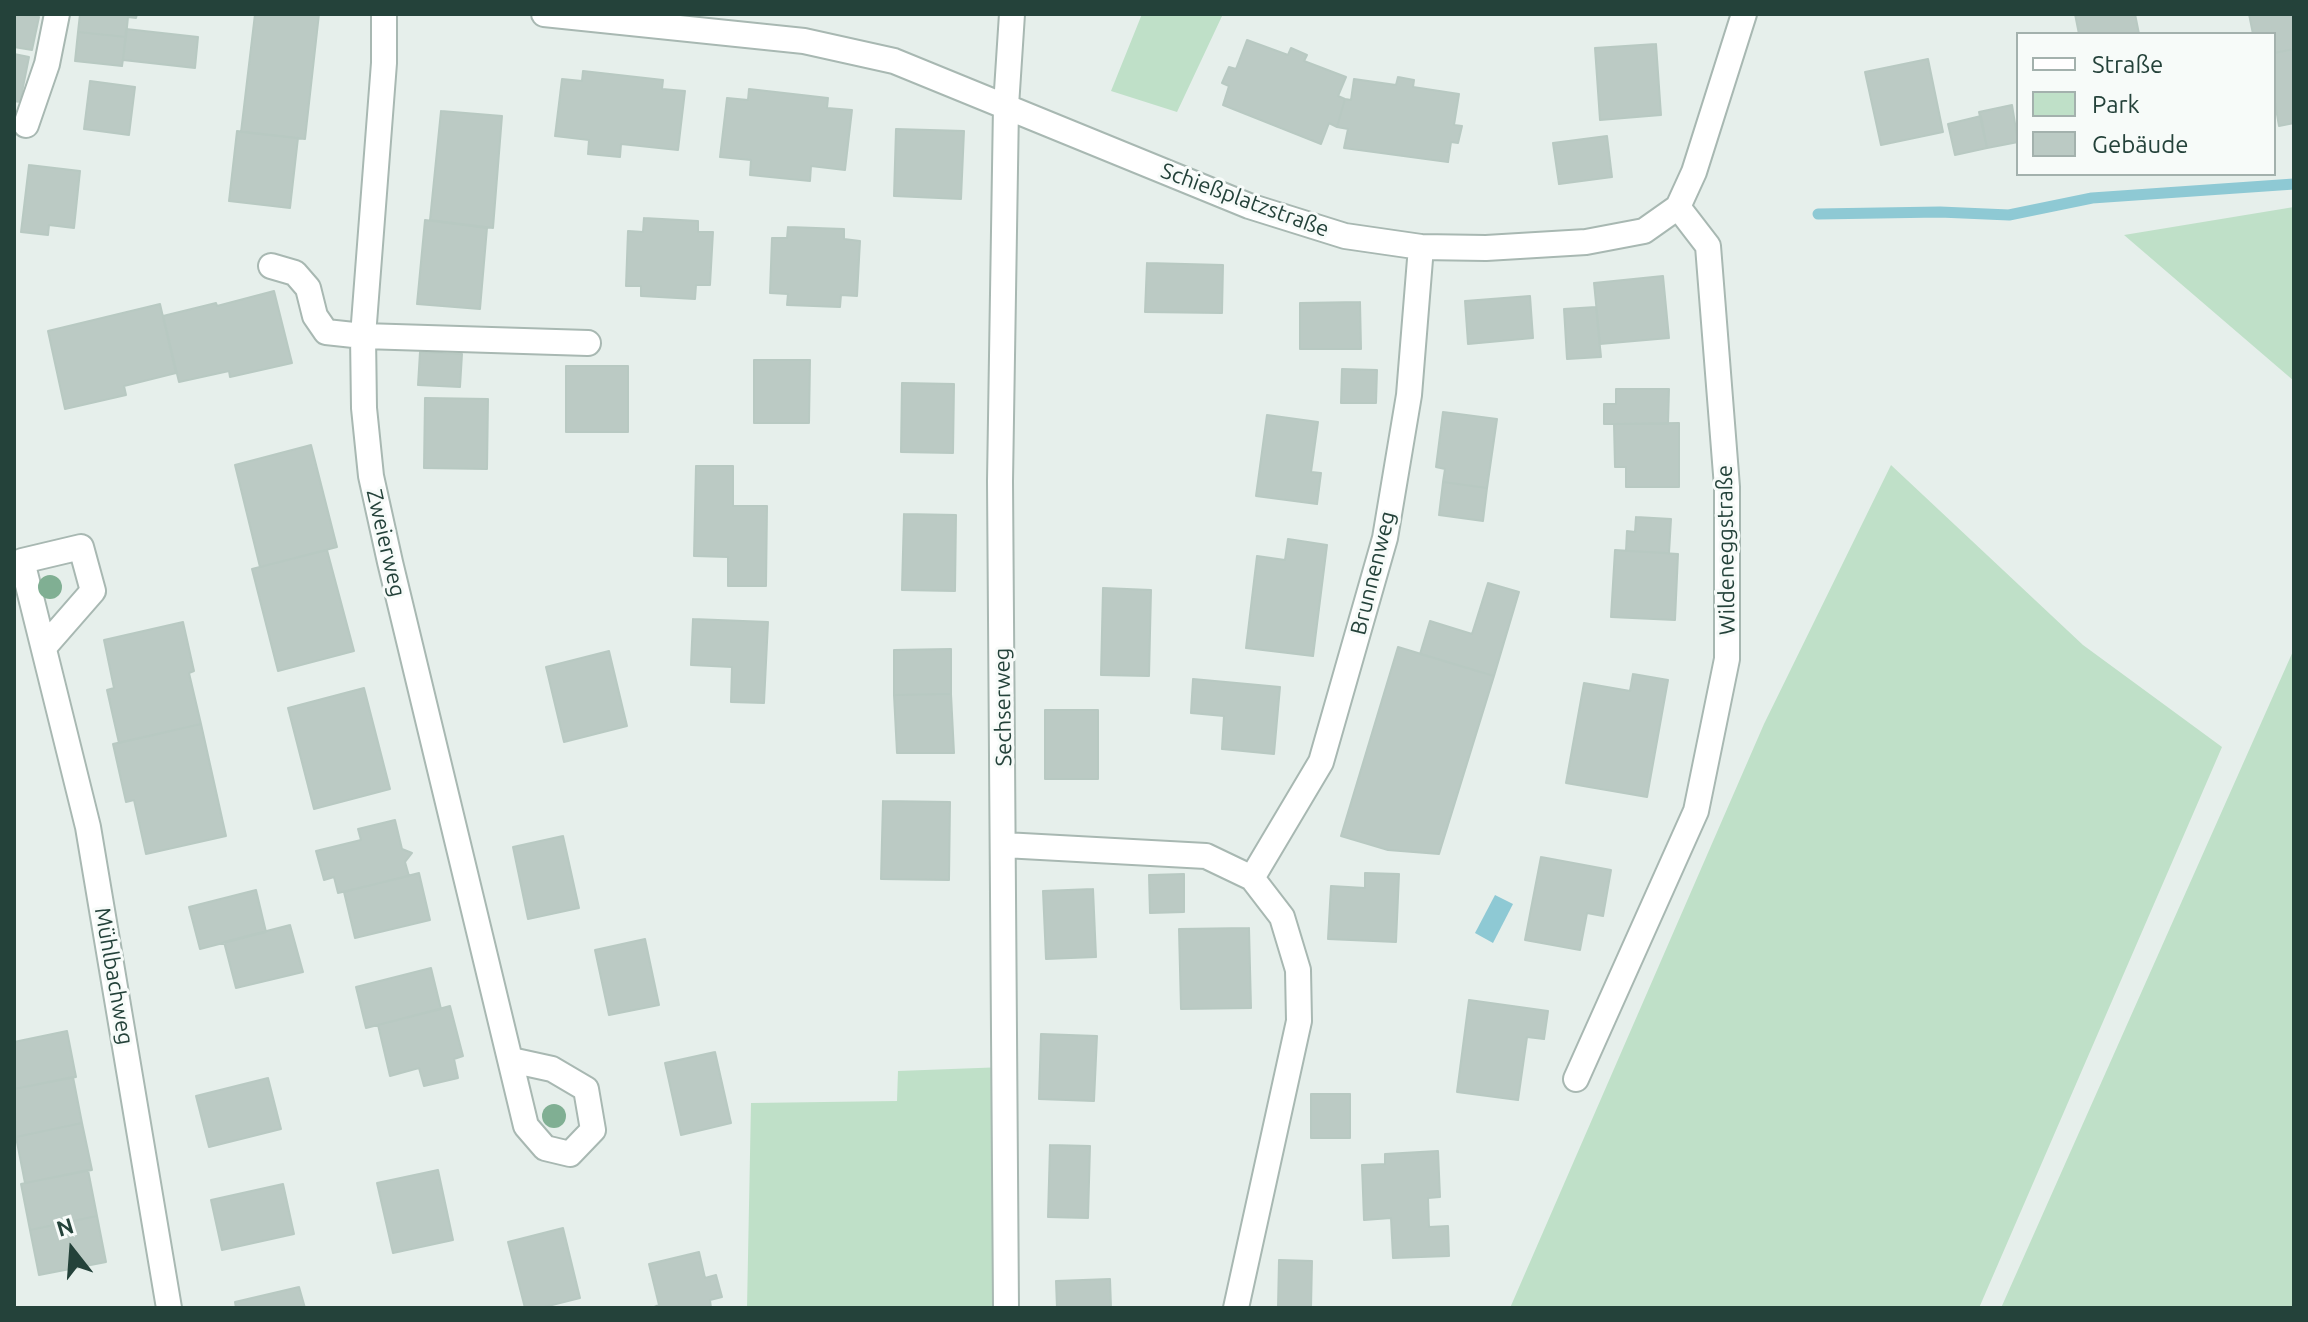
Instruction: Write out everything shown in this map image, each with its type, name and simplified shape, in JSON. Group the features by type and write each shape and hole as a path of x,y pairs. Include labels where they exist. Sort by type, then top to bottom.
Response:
{"street":[{"path":"26,125 47,64 57,14"},
{"name":"Zweierweg","path":"384,14 384,63 363,336 364,408 371,476 511,1060"},
{"name":"Schießplatzstraße","path":"544,14 804,41 894,61 1249,206 1345,236 1421,247 1486,248 1586,242 1644,231 1678,207"},
{"path":"1006,106 1012,14"},
{"path":"1678,207 1694,172 1744,14"},
{"name":"Sechserweg","path":"1006,106 1000,481 1006,1308"},
{"name":"Wildeneggstraße","path":"1576,1079 1696,811 1727,659 1727,487 1708,246 1678,207"},
{"name":"Brunnenweg","path":"1252,878 1321,762 1385,538 1409,395 1421,247"},
{"path":"271,266 295,273 308,288 315,316 326,332 363,336 588,343"},
{"name":"Mühlbachweg","path":"45,646 88,827 169,1308"},
{"path":"1004,845 1206,856 1252,878 1282,917 1298,970 1299,1021 1236,1308"}],"green space":[{"path":"1142,14 1223,14 1177,112 1111,91"},
{"path":"2294,207 2294,381 2124,235"},
{"path":"1891,465 2083,645 2222,747 1979,1308 1510,1308 1764,724"},
{"path":"2294,649 2294,1308 2001,1308"},
{"path":"1005,1067 1006,1308 747,1308 751,1103 897,1101 898,1071"}],"water":[{"path":"1495,895 1513,904 1493,943 1475,933"}],"building":[{"path":"14,14 39,17 32,50 14,47"},
{"path":"80,14 137,14 136,18 128,17 126,37 78,32"},
{"path":"255,14 319,14 305,139 241,132"},
{"path":"2075,14 2135,14 2139,32 2079,32"},
{"path":"2249,14 2294,14 2294,49 2276,53 2276,32 2253,32"},
{"path":"126,29 198,37 195,68 123,60"},
{"path":"78,32 126,37 122,66 75,61"},
{"path":"1247,40 1288,55 1291,48 1307,55 1304,61 1346,77 1338,96 1345,99 1337,127 1329,123 1321,144 1223,105 1229,86 1222,83 1229,67 1236,69"},
{"path":"1656,44 1661,115 1600,120 1595,48"},
{"path":"2294,49 2294,123 2279,126 2276,109 2276,53"},
{"path":"14,54 29,57 20,102 14,101"},
{"path":"1928,59 1943,132 1881,145 1865,72"},
{"path":"583,71 663,80 662,89 685,91 678,150 621,144 620,157 588,154 589,140 555,136 562,79 582,81"},
{"path":"1398,77 1414,80 1413,87 1459,94 1454,125 1462,126 1458,143 1451,142 1448,162 1344,148 1348,129 1337,127 1345,99 1351,100 1354,79 1396,85"},
{"path":"90,81 135,87 129,135 84,129"},
{"path":"749,89 828,98 827,108 852,110 845,170 811,166 810,181 750,175 751,160 720,157 727,98 748,100"},
{"path":"2012,105 2016,142 1987,148 1979,112"},
{"path":"441,111 502,116 493,228 430,220"},
{"path":"1981,116 1987,148 1955,155 1948,124"},
{"path":"896,129 964,131 961,199 894,196"},
{"path":"237,131 298,138 290,208 229,201"},
{"path":"1607,136 1612,177 1559,184 1553,143"},
{"path":"29,165 80,171 74,228 49,225 48,235 21,232"},
{"path":"644,218 698,221 698,232 713,232 710,285 696,285 695,299 641,296 641,286 626,286 628,231 643,232"},
{"path":"425,220 487,228 480,309 417,304"},
{"path":"788,227 844,229 844,239 860,241 857,296 841,295 840,307 787,305 788,294 770,293 772,238 787,238"},
{"path":"1147,263 1223,265 1222,313 1145,312"},
{"path":"1663,276 1669,338 1600,344 1594,283"},
{"path":"274,291 292,363 230,377 229,371 179,382 163,316"},
{"path":"1530,296 1533,338 1468,344 1465,301"},
{"path":"1360,302 1361,349 1300,349 1300,303"},
{"path":"160,304 176,373 124,386 126,395 65,409 48,331"},
{"path":"1596,307 1601,357 1567,359 1564,309"},
{"path":"420,352 462,354 460,387 418,385"},
{"path":"754,360 810,360 809,423 754,423"},
{"path":"566,366 628,366 628,432 566,432"},
{"path":"1342,369 1377,370 1376,403 1341,403"},
{"path":"902,383 954,384 953,453 901,452"},
{"path":"1616,389 1669,389 1668,424 1604,424 1604,404 1616,404"},
{"path":"425,398 488,399 487,469 424,468"},
{"path":"1443,412 1497,419 1487,488 1443,482 1445,469 1436,467"},
{"path":"1267,415 1318,422 1311,472 1321,473 1317,504 1256,496"},
{"path":"1679,423 1679,487 1626,487 1626,467 1615,467 1614,424"},
{"path":"311,445 337,547 260,567 235,465"},
{"path":"696,466 733,466 733,506 767,506 766,586 728,586 728,557 694,556"},
{"path":"1443,482 1487,488 1483,521 1439,515"},
{"path":"904,514 956,515 955,591 902,590"},
{"path":"1636,517 1671,519 1669,553 1626,551 1627,531 1635,532"},
{"path":"1288,539 1327,545 1313,656 1246,648 1257,556 1285,560"},
{"path":"327,550 354,651 278,671 252,569"},
{"path":"1615,550 1678,554 1675,620 1611,617"},
{"path":"1488,583 1519,592 1494,676 1420,654 1430,621 1472,634"},
{"path":"1103,588 1151,590 1149,676 1101,675"},
{"path":"693,619 768,622 764,703 731,702 732,667 691,665"},
{"path":"183,622 194,671 189,673 201,724 119,743 107,690 114,688 104,640"},
{"path":"1398,647 1494,676 1439,854 1388,850 1341,836"},
{"path":"951,649 951,694 894,695 894,650"},
{"path":"609,651 627,726 564,742 546,667"},
{"path":"1633,674 1668,680 1647,797 1566,783 1584,683 1630,691"},
{"path":"1193,679 1280,687 1274,754 1222,749 1224,716 1191,713"},
{"path":"364,688 390,789 314,809 288,708"},
{"path":"951,694 954,753 897,753 894,695"},
{"path":"1045,710 1098,710 1098,779 1045,779"},
{"path":"201,724 226,836 146,854 134,800 126,802 113,744"},
{"path":"883,801 950,802 949,880 881,879"},
{"path":"395,820 402,849 412,853 405,862 409,876 338,893 334,877 324,880 316,851 361,840 358,829"},
{"path":"563,836 579,908 528,919 513,847"},
{"path":"1541,857 1611,870 1603,916 1587,913 1580,950 1525,940"},
{"path":"419,873 430,920 355,938 344,892"},
{"path":"1365,873 1399,874 1396,942 1328,939 1331,886 1365,888"},
{"path":"1184,874 1184,912 1150,913 1149,875"},
{"path":"1093,889 1096,957 1046,959 1043,891"},
{"path":"256,890 266,932 200,949 189,907"},
{"path":"290,925 303,972 236,988 224,942"},
{"path":"1249,928 1251,1008 1181,1009 1179,929"},
{"path":"645,939 659,1005 609,1015 595,950"},
{"path":"431,968 441,1009 366,1028 356,987"},
{"path":"1469,1000 1548,1011 1544,1039 1527,1037 1518,1100 1457,1092"},
{"path":"450,1006 463,1056 454,1059 458,1078 424,1086 419,1068 390,1076 378,1025"},
{"path":"67,1031 76,1077 14,1089 14,1042"},
{"path":"1041,1034 1097,1036 1094,1101 1039,1099"},
{"path":"715,1052 731,1123 681,1135 665,1063"},
{"path":"73,1077 82,1123 16,1137 14,1089"},
{"path":"268,1078 281,1129 209,1147 196,1096"},
{"path":"1311,1094 1350,1094 1350,1138 1311,1138"},
{"path":"82,1123 92,1170 25,1183 16,1137"},
{"path":"1050,1145 1090,1146 1088,1218 1048,1217"},
{"path":"1438,1151 1440,1197 1428,1198 1429,1227 1448,1226 1449,1256 1393,1258 1391,1218 1364,1220 1362,1165 1385,1164 1385,1154"},
{"path":"88,1170 97,1216 30,1230 21,1184"},
{"path":"438,1170 453,1240 393,1253 377,1183"},
{"path":"283,1184 294,1234 222,1250 211,1200"},
{"path":"97,1216 106,1262 39,1275 30,1230"},
{"path":"563,1228 580,1298 540,1308 525,1308 508,1242"},
{"path":"699,1252 705,1278 716,1275 722,1297 710,1300 711,1308 652,1308 659,1305 649,1264"},
{"path":"1279,1260 1312,1261 1311,1308 1278,1308"},
{"path":"1110,1279 1111,1308 1057,1308 1056,1281"},
{"path":"299,1287 305,1308 236,1308 235,1302"}],"waterway":[{"path":"1818,214 1940,212 2009,215 2092,198 2294,184"}]}
